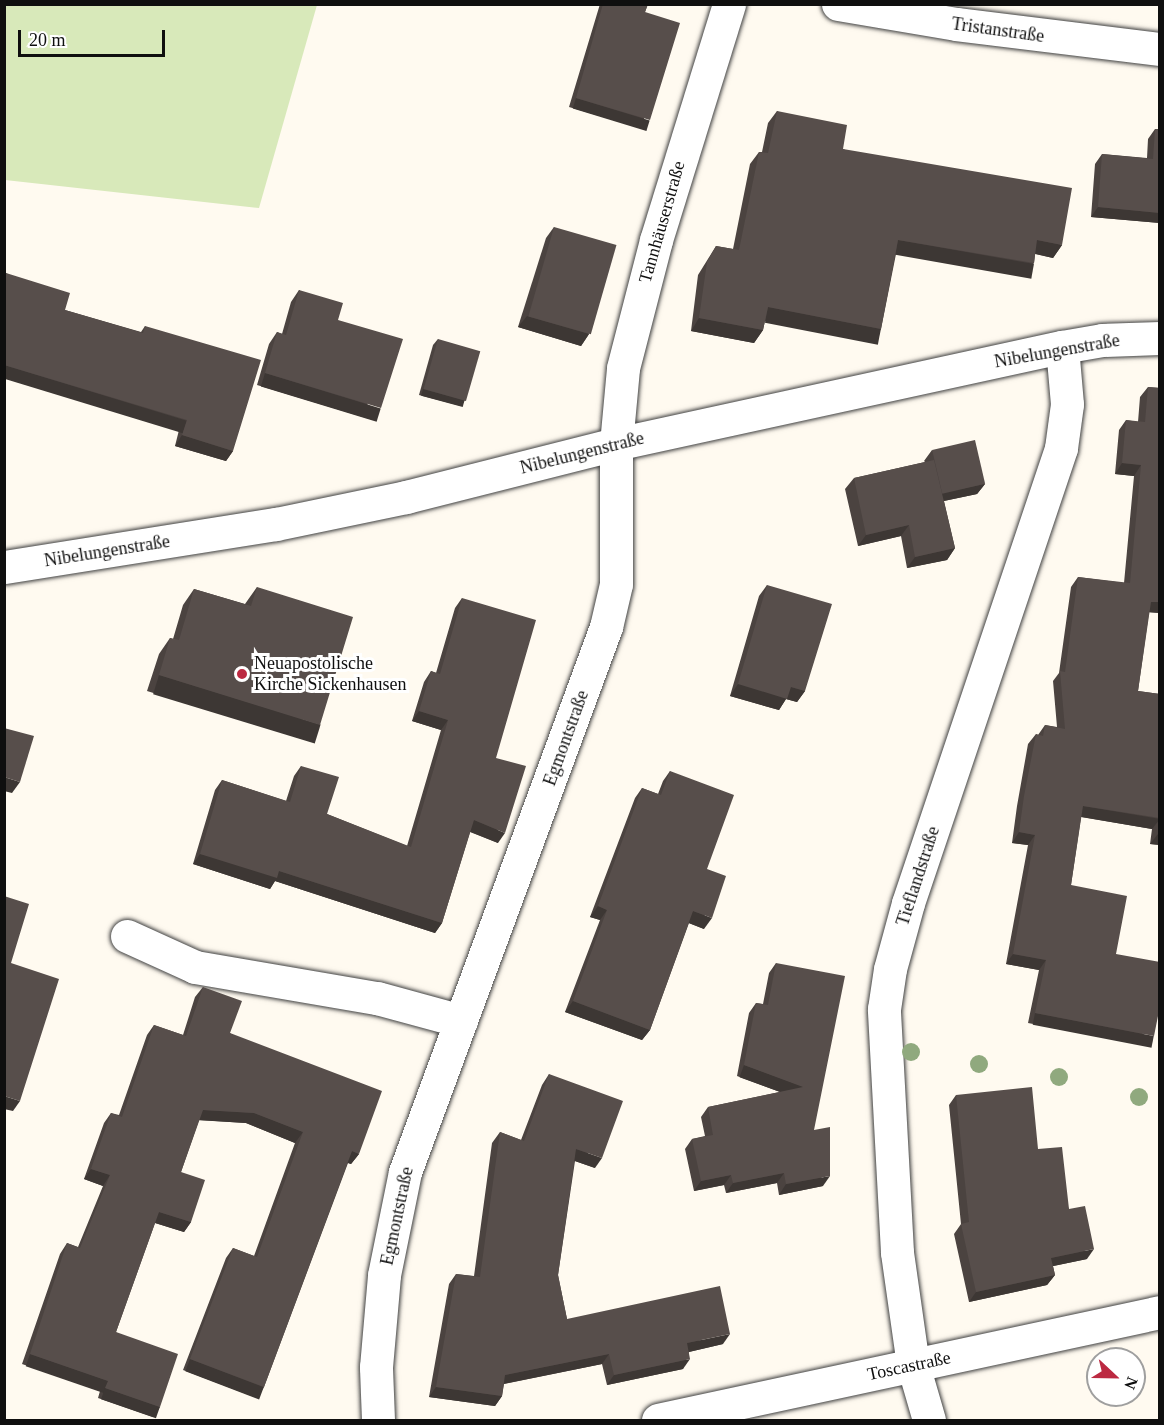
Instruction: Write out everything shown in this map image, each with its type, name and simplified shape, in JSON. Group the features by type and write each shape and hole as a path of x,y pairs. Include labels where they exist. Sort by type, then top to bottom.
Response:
{"street":[{"name":"Tannhäuserstraße","path":"616,444 617,410 634,321 729,4"},
{"name":"Tristanstraße","path":"838,4 968,26 1160,49"},
{"name":"Nibelungenstraße","path":"4,567 287,522 406,497 616,444 1062,347 1102,340 1160,338"},
{"name":"Tieflandstraße","path":"929,1420 914,1365 896,1242 885,1058 887,989 908,903 1061,448 1067,404 1062,347"},
{"name":"Egmontstraße","path":"378,1420 379,1328 393,1227 405,1172 606,627 616,584 616,444"},
{"path":"127,936 195,967 377,998 461,1021"},
{"name":"Toscastraße","path":"658,1420 1160,1312"}],"green space":[{"path":"5,4 317,5 259,208 5,180"}],"building":[{"path":"603,4 648,4 645,12 680,23 650,120 576,98"},
{"path":"777,111 847,125 843,149 1072,188 1062,245 1037,240 1034,263 898,240 881,329 768,307 763,330 699,318 707,262 716,246 739,250 759,152 768,153"},
{"path":"1155,129 1160,129 1160,213 1098,207 1102,154 1153,159"},
{"path":"554,227 616,245 591,334 528,316"},
{"path":"6,273 70,293 65,310 143,333 145,326 261,360 233,451 182,435 187,420 4,365 4,277"},
{"path":"299,290 343,303 338,320 403,339 381,408 265,373 277,332 286,335"},
{"path":"438,339 480,351 466,401 424,389"},
{"path":"1148,387 1160,388 1160,602 1151,602 1138,691 1160,694 1160,818 1083,806 1071,885 1127,896 1116,954 1160,962 1160,1006 1154,1036 1035,1013 1046,960 1013,954 1035,835 1019,832 1036,734 1043,736 1045,725 1065,729 1060,671 1065,672 1078,577 1130,583 1141,465 1122,463 1126,420 1145,422"},
{"path":"975,440 985,484 942,494 932,450"},
{"path":"934,460 955,548 915,557 909,525 866,535 854,478"},
{"path":"767,585 832,604 805,691 791,687 787,699 738,684"},
{"name":"Neuapostolische Kirche Sickenhausen","path":"257,587 353,617 320,725 159,675 170,638 179,640 194,589 251,606"},
{"path":"462,598 536,620 496,758 526,766 505,833 474,820 442,923 279,871 277,878 200,854 222,780 290,802 301,766 339,777 327,814 411,847 448,720 419,711 431,671 440,674"},
{"path":"4,728 34,736 20,782 4,777"},
{"path":"670,771 734,795 707,869 726,876 712,918 693,911 650,1030 573,1001 607,910 598,906 642,788 661,795"},
{"path":"4,896 29,904 11,963 59,979 20,1101 4,1096"},
{"path":"776,963 845,976 814,1130 830,1127 830,1176 786,1184 784,1173 733,1183 731,1175 701,1181 692,1139 713,1135 708,1107 803,1087 744,1065 756,1003 768,1005"},
{"path":"203,987 242,1001 230,1033 382,1091 359,1154 352,1151 264,1387 190,1359 233,1248 257,1257 303,1132 254,1113 203,1110 181,1172 205,1180 191,1222 159,1212 116,1332 178,1354 160,1407 105,1388 108,1381 30,1354 67,1243 80,1248 110,1175 91,1169 111,1113 122,1117 154,1025 186,1036"},
{"path":"549,1074 623,1101 602,1158 576,1149 558,1275 567,1319 720,1286 730,1334 687,1343 690,1359 614,1375 609,1354 505,1375 502,1396 436,1387 456,1274 480,1277 500,1132 524,1141"},
{"path":"1032,1087 1038,1149 1062,1147 1069,1209 1085,1206 1094,1249 1051,1258 1055,1275 976,1292 961,1224 969,1222 956,1095"}],"place":[{"name":"Neuapostolische Kirche Sickenhausen","path":"242,674"}]}
